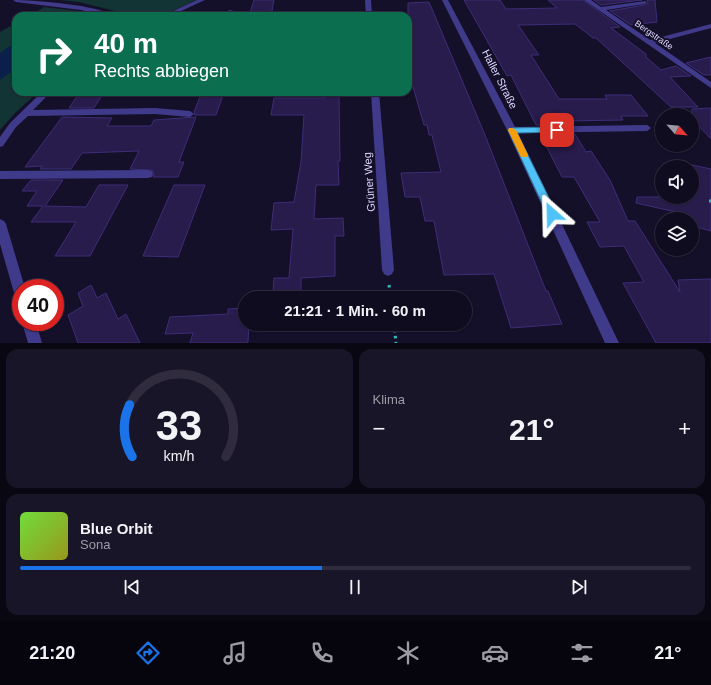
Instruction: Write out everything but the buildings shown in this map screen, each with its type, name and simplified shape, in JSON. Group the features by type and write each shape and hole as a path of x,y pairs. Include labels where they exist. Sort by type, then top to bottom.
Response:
{"street":[{"path":"16,0 81,8 96,12"},
{"path":"174,12 202,0"},
{"path":"368,0 369,12"},
{"name":"Haller Straße","path":"445,0 512,130 612,343"},
{"name":"Bergstraße","path":"587,0 711,86"},
{"path":"600,9 644,2"},
{"path":"649,42 711,26"},
{"path":"0,144 24,113 43,96"},
{"name":"Grüner Weg","path":"375,96 388,270"},
{"path":"24,113 155,111 190,114"},
{"path":"512,130 647,128"},
{"path":"0,175 148,174"},
{"path":"0,224 16,279"},
{"path":"31,331 35,343"}],"path":[{"path":"395,331 396,343"}],"green space":[{"path":"60,0 196,0 170,12 119,12 79,2"},
{"path":"44,7 82,12 36,12"},
{"path":"12,25 12,96 34,96 14,114 0,130 0,32"}],"water":[{"path":"12,46 12,71 0,80 0,53"}],"slow traffic":[{"path":"512,130 524,155"}],"route":[{"path":"552,214 512,130 557,130"}]}
